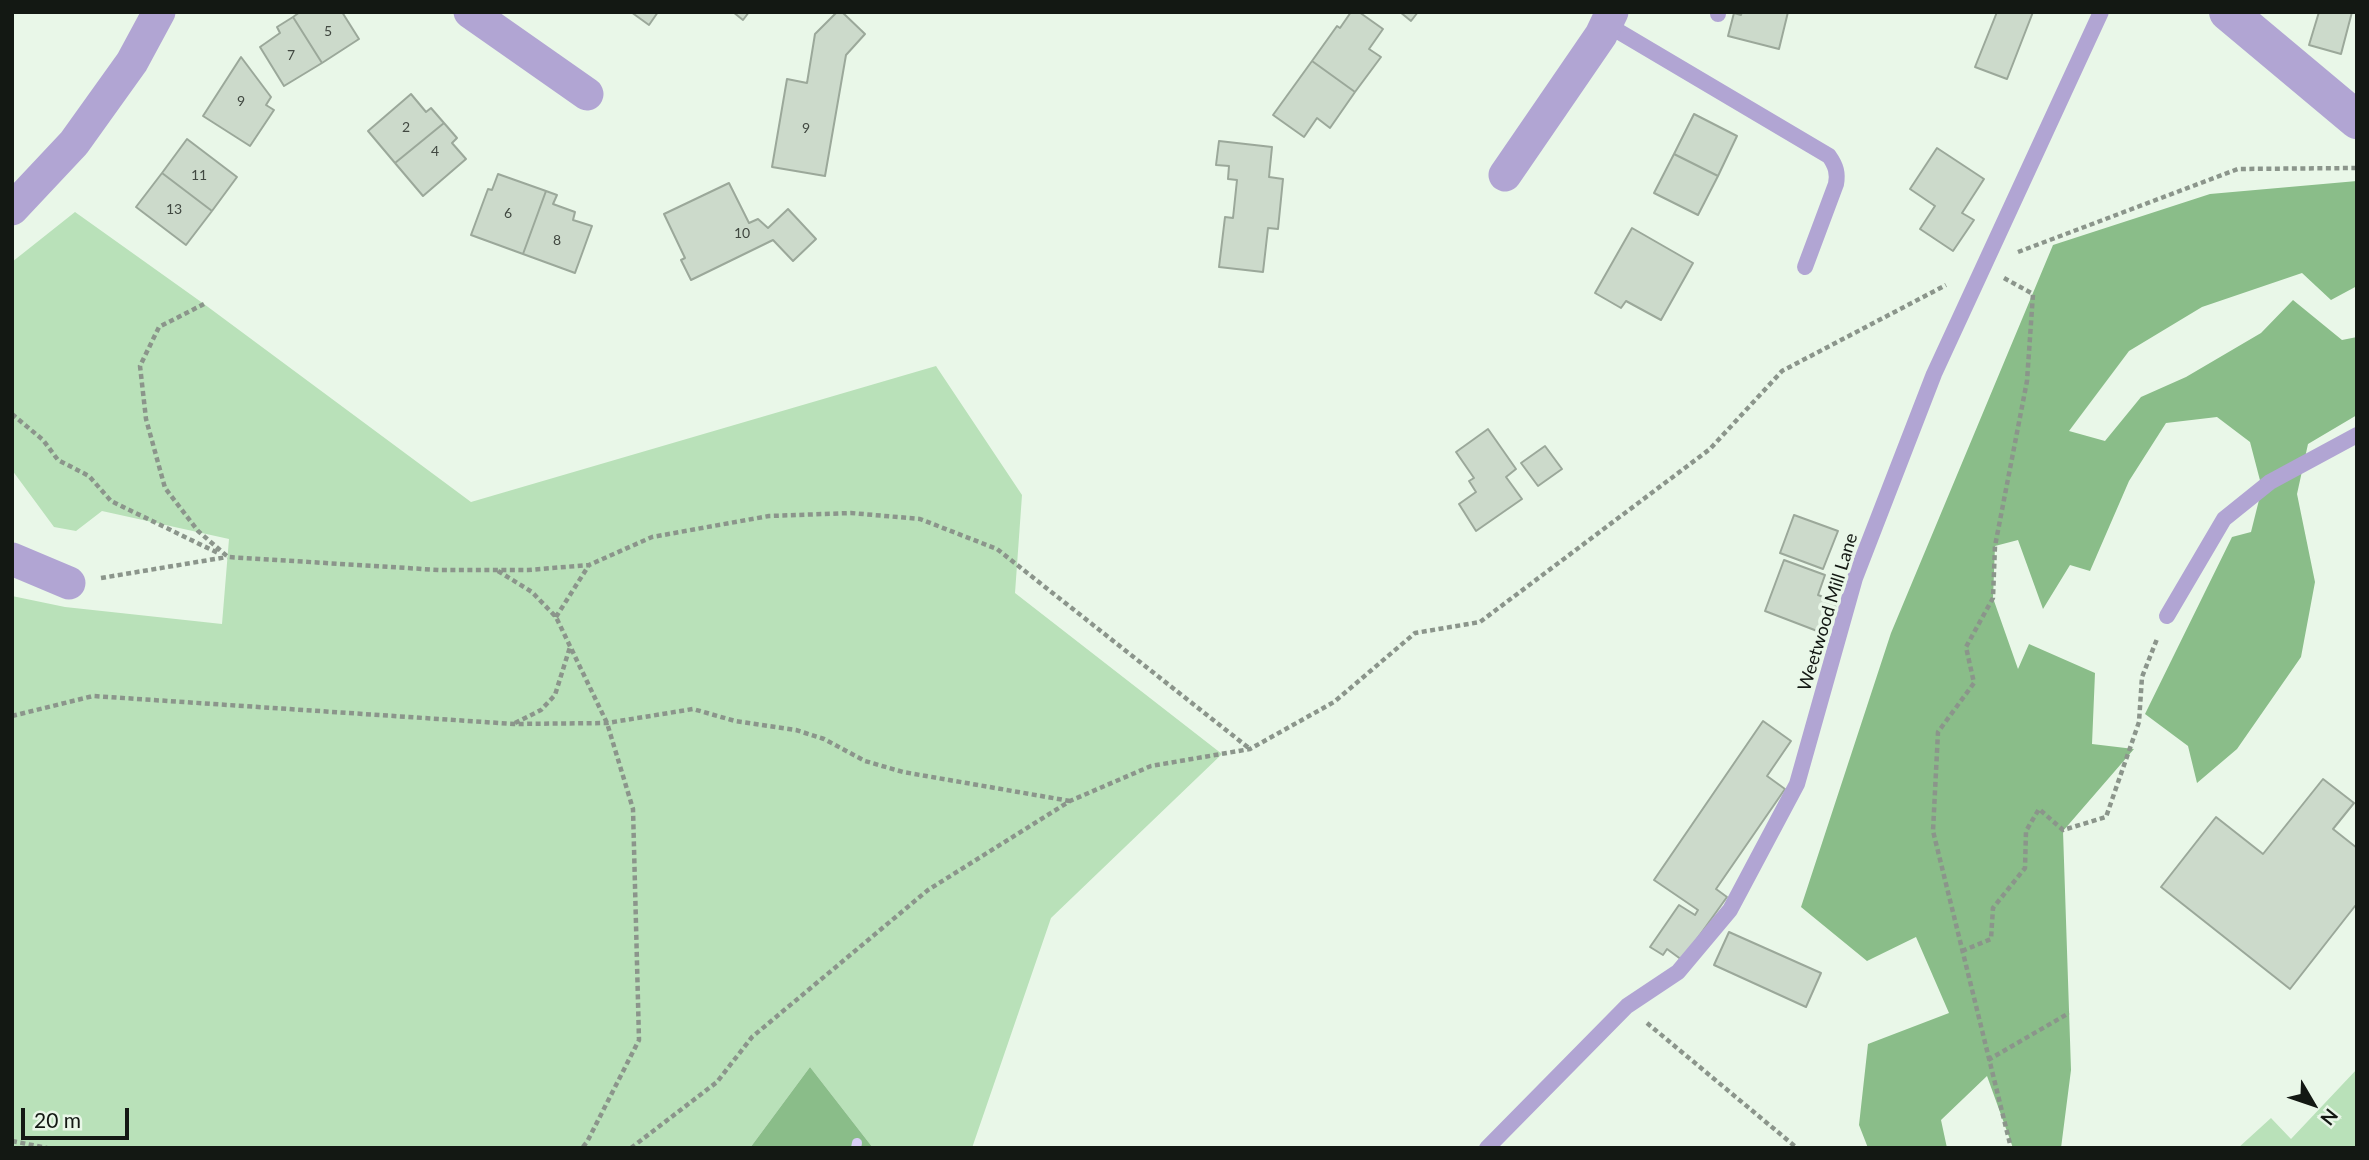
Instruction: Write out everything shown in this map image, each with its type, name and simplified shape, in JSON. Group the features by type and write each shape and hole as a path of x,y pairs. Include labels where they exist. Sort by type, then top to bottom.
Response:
{"street":[{"path":"12,209 74,143 132,62 159,12"},
{"path":"470,12 587,94"},
{"path":"2228,12 2357,120"},
{"path":"1505,175 1547,116 1609,18"},
{"path":"12,559 69,583"}],"lane":[{"name":"Weetwood Mill Lane","path":"1487,1148 1627,1006 1678,972 1730,909 1797,784 1855,578 1934,374 2101,12"},
{"path":"1609,18 1829,156 1838,174 1836,184 1805,267"},
{"path":"2167,616 2224,519 2270,482 2357,435"}],"path":[{"path":"631,1148 717,1082 752,1037 928,890 1070,802 1151,766 1250,749 1334,702 1415,633 1479,622 1710,449 1783,371 1982,266 2238,169 2357,168"},
{"path":"1982,266 2033,294 2027,380 1995,546 1993,598 1966,646 1974,683 1938,732 1933,831 2011,1148"},
{"path":"204,304 159,327 140,366 146,419 165,488 198,531 228,557"},
{"path":"12,414 43,440 58,460 89,476 111,501 228,557"},
{"path":"69,583 228,557 439,570 589,565 652,537 769,516 851,513 920,519 998,549 1250,749"},
{"path":"556,617 589,565"},
{"path":"497,570 532,592 556,617 607,723 633,809 639,1040 582,1148"},
{"path":"1962,951 1992,939 1993,908 2025,868 2026,831 2039,809 2063,830 2106,817 2139,722 2143,677 2167,616"},
{"path":"514,724 541,710 555,695 570,646"},
{"path":"12,716 93,696 514,724 607,723 692,709 735,721 796,730 824,739 865,761 903,772 1070,802"},
{"path":"1627,1006 1797,1148"},
{"path":"1988,1060 2070,1013"},
{"path":"12,1141 47,1148"}],"green space":[{"path":"2357,181 2357,286 2331,300 2302,273 2202,307 2129,351 2069,431 2105,441 2141,397 2186,377 2261,333 2293,300 2342,340 2357,337 2357,415 2308,444 2297,494 2315,582 2301,657 2237,749 2197,783 2188,746 2145,714 2232,537 2251,532 2262,488 2250,442 2217,417 2166,423 2129,481 2090,571 2070,565 2043,609 2018,540 1995,546 1993,598 2018,669 2029,644 2095,673 2092,744 2134,749 2063,831 2071,1070 2061,1148 2013,1148 1987,1076 1941,1120 1947,1148 1868,1148 1859,1125 1868,1044 1949,1013 1916,937 1867,961 1801,907 1891,633 2053,245 2210,194"},
{"path":"75,212 471,502 936,366 1022,495 1015,593 1222,754 1051,918 972,1148 873,1148 810,1067 750,1148 12,1148 12,596 65,607 222,624 229,539 102,511 76,531 54,527 12,470 12,262"},
{"path":"810,1067 873,1148 750,1148"},
{"path":"2357,1069 2357,1148 2238,1148 2271,1118 2291,1139"}],"building":[{"path":"300,12 342,12 359,39 322,63 293,17"},
{"path":"631,12 658,12 649,25"},
{"path":"733,12 749,12 743,20"},
{"path":"837,12 842,12 865,34 846,55 825,176 772,167 787,79 807,83 815,34"},
{"path":"1351,12 1359,12 1383,29 1369,49 1381,57 1355,92 1312,61 1337,26 1340,28"},
{"path":"1400,12 1418,12 1411,21"},
{"path":"1742,12 1788,12 1779,49 1728,36 1734,13 1741,15"},
{"path":"1997,12 2033,12 2007,79 1975,67"},
{"path":"2319,12 2352,12 2341,54 2309,45"},
{"path":"293,17 322,63 284,86 260,47 280,33 277,27"},
{"path":"241,57 271,97 266,105 274,110 250,146 203,116"},
{"path":"1312,61 1355,92 1330,128 1317,118 1304,137 1273,115"},
{"path":"411,94 426,112 431,108 444,123 395,163 368,131"},
{"path":"1694,114 1737,136 1718,176 1674,154"},
{"path":"444,123 457,138 452,143 466,159 423,196 395,163"},
{"path":"187,139 237,177 212,211 162,173"},
{"path":"1219,141 1272,147 1269,177 1283,179 1278,229 1268,228 1263,272 1219,267 1225,217 1233,218 1237,180 1228,179 1229,166 1216,165"},
{"path":"1937,148 1984,179 1962,213 1974,220 1953,251 1920,229 1935,206 1910,189"},
{"path":"1674,154 1718,176 1698,215 1654,193"},
{"path":"162,173 212,211 186,245 136,207"},
{"path":"498,174 546,191 523,254 471,235 488,189 492,190"},
{"path":"729,183 749,223 758,219 768,228 788,209 816,239 793,261 773,240 691,280 681,260 685,258 664,214"},
{"path":"546,191 557,195 553,204 575,212 573,220 592,226 575,273 523,254"},
{"path":"1632,228 1693,263 1661,320 1626,301 1621,308 1595,293"},
{"path":"1488,429 1516,469 1506,477 1522,499 1476,531 1459,504 1476,492 1469,481 1474,478 1456,452"},
{"path":"1545,446 1562,469 1538,486 1521,463"},
{"path":"1794,515 1838,531 1823,569 1780,553"},
{"path":"1784,560 1825,575 1818,595 1837,602 1825,634 1765,611"},
{"path":"1763,721 1791,741 1767,776 1785,789 1716,889 1727,897 1682,960 1667,949 1663,955 1650,947 1679,905 1695,915 1698,910 1654,880"},
{"path":"2323,779 2354,803 2333,829 2357,848 2357,908 2355,906 2290,989 2161,887 2216,817 2263,854"},
{"path":"1729,932 1821,973 1806,1007 1714,965"}],"waterway":[{"path":"856,1148 857,1143"}]}
